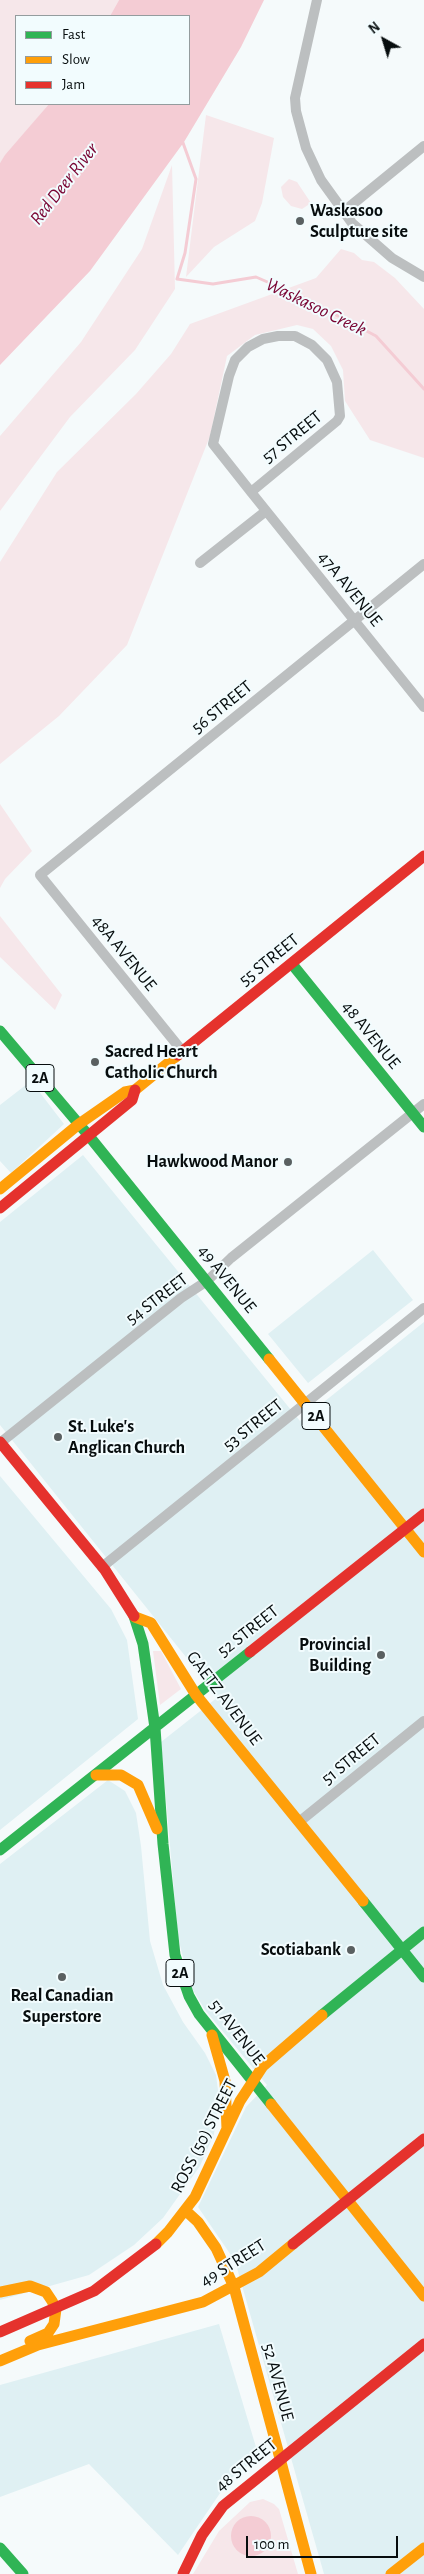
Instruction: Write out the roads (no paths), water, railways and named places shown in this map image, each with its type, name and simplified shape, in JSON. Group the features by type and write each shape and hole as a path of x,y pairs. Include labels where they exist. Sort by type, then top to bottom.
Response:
{"main road":[{"name":"55 STREET","path":"2,1184 79,1124 125,1092 135,1090 424,856"},
{"name":"48 AVENUE","path":"292,964 424,1127"},
{"name":"49 AVENUE","path":"0,1031 89,1136 424,1552"},
{"name":"55 STREET","path":"0,1208 132,1100 135,1090"},
{"name":"GAETZ AVENUE","path":"0,1442 102,1566 135,1617 151,1623 196,1695 424,1977"},
{"name":"52 STREET","path":"0,1850 424,1514"},
{"name":"51 AVENUE","path":"135,1617 144,1644 155,1728 163,1844 176,1961 193,2003 424,2296"},
{"path":"96,1775 121,1775 135,1783 145,1799 163,1844"},
{"name":"ROSS (50) STREET","path":"0,2332 94,2291 118,2276 168,2232 206,2177 226,2129 253,2080 280,2049 424,1932"},
{"path":"211,2028 225,2081 226,2129"},
{"name":"49 STREET","path":"0,2361 38,2345 166,2314 203,2302 234,2287 259,2272 424,2139"},
{"name":"52 AVENUE","path":"185,2210 198,2222 216,2248 234,2287 310,2574"},
{"path":"0,2292 30,2286 38,2288 46,2292 56,2309 54,2324 48,2333 17,2347 0,2361"},
{"name":"48 STREET","path":"183,2574 194,2548 217,2511 424,2344"},
{"path":"0,2548 23,2574"},
{"path":"391,2574 424,2548"}],"street":[{"path":"317,0 297,87 296,111 299,128 315,168 342,212 378,247 424,276"},
{"path":"342,212 424,146"},
{"name":"57 STREET","path":"278,336 295,336 312,345 328,360 337,382 340,416 251,492 213,444 232,367 242,353 255,343 278,336"},
{"name":"47A AVENUE","path":"251,492 424,707"},
{"path":"200,563 266,511"},
{"name":"56 STREET","path":"40,875 424,564"},
{"name":"48A AVENUE","path":"40,875 183,1052"},
{"name":"54 STREET","path":"0,1442 182,1298 207,1282 238,1253 424,1104"},
{"path":"2,1184 14,1196"},
{"name":"53 STREET","path":"102,1566 424,1308"},
{"name":"51 STREET","path":"299,1822 424,1721"}],"water":[{"name":"Red Deer River","path":"119,0 264,0 241,47 184,142 90,271 0,365 0,163 5,155 48,105 190,105 190,15 111,15"},
{"path":"255,2516 262,2519 268,2525 271,2536 270,2544 262,2553 255,2556 247,2556 240,2553 232,2544 231,2532 234,2525 243,2517"}],"waterway":[{"name":"Waskasoo Creek","path":"182,140 196,179 185,253 177,279 213,284 256,277 304,298 376,336 424,389"}],"place":[{"name":"Waskasoo Sculpture site","path":"300,221"},
{"name":"Sacred Heart Catholic Church","path":"95,1062"},
{"name":"Hawkwood Manor","path":"288,1162"},
{"name":"St. Luke's Anglican Church","path":"58,1437"},
{"name":"Provincial Building","path":"381,1655"},
{"name":"Scotiabank","path":"351,1950"},
{"name":"Real Canadian Superstore","path":"62,1977"}]}
